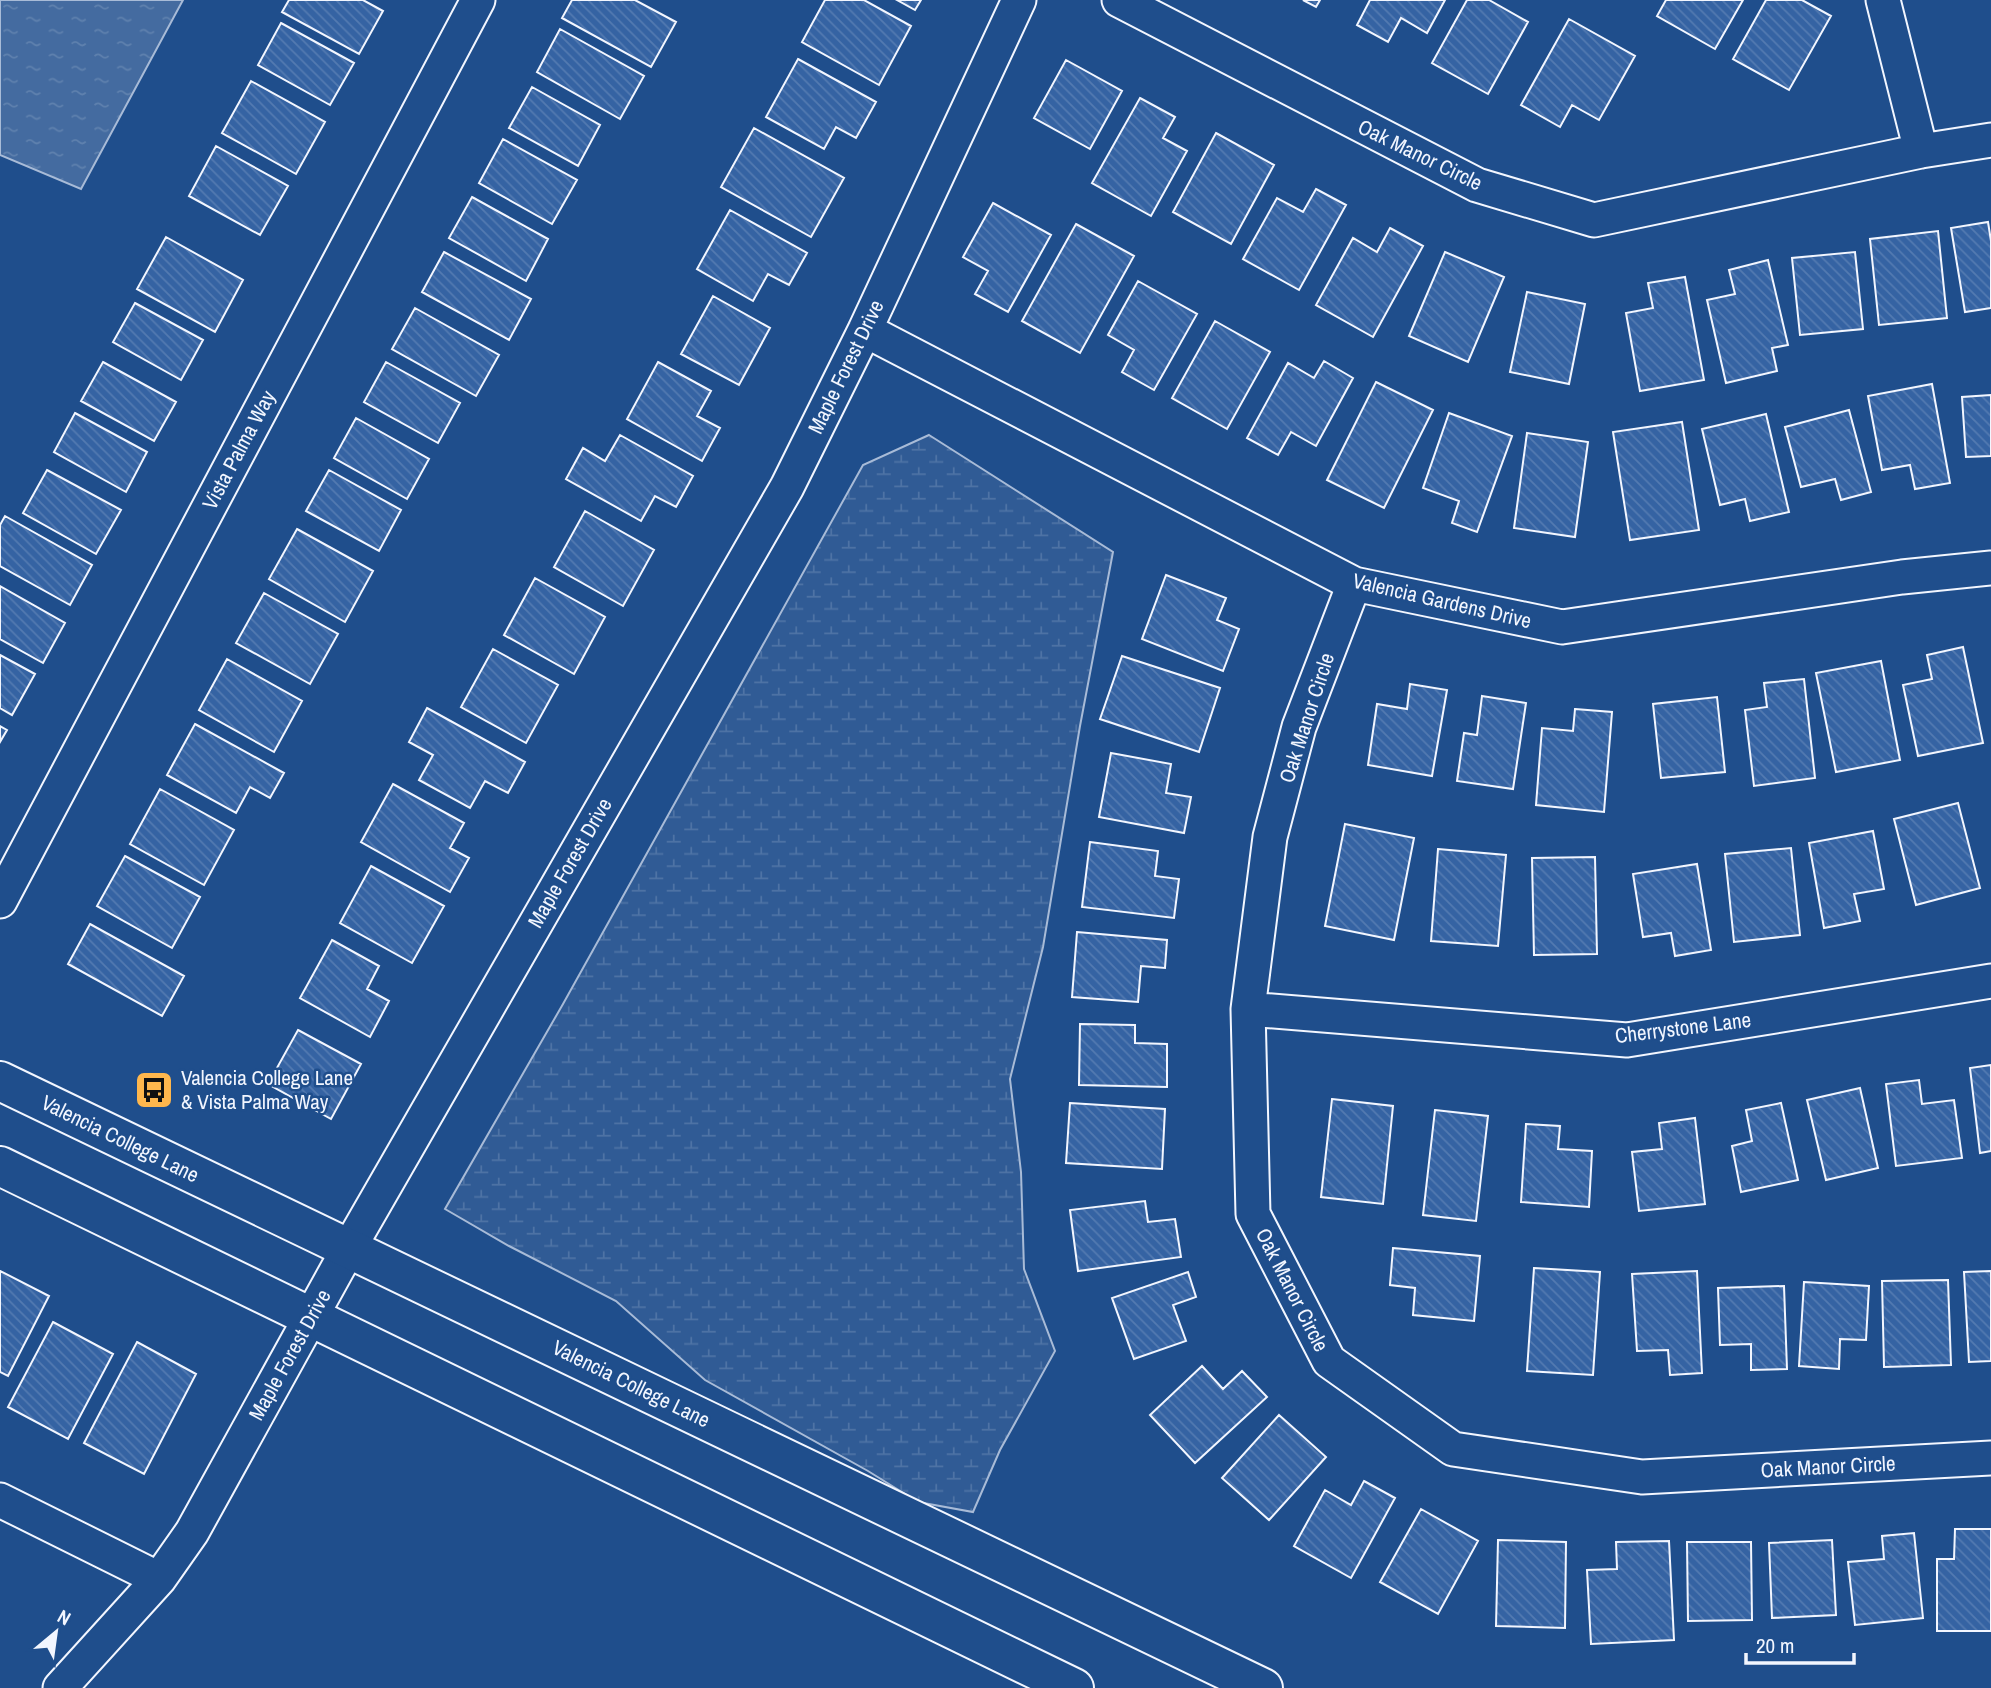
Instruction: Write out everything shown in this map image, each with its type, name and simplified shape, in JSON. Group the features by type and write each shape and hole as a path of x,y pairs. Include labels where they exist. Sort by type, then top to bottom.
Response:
{"street":[{"name":"Vista Palma Way","path":"0,901 478,0"},
{"name":"Maple Forest Drive","path":"60,1688 159,1579 192,1532 349,1248 787,486 865,330 1019,0"},
{"name":"Oak Manor Circle","path":"1119,0 1477,185 1594,220 1921,151 1991,140"},
{"path":"1883,0 1921,151"},
{"name":"Valencia Gardens Drive","path":"865,330 1354,584 1562,627 1902,577 1991,568"},
{"name":"Oak Manor Circle","path":"1354,584 1299,727 1270,837 1248,1009 1253,1214 1329,1361 1453,1449 1642,1477 1991,1458"},
{"name":"Cherrystone Lane","path":"1248,1009 1627,1040 1991,981"},
{"name":"Valencia College Lane","path":"0,1081 1262,1688"},
{"path":"0,1166 1074,1688"},
{"path":"0,1500 159,1579"}],"green space":[{"path":"929,435 1113,552 1080,726 1043,947 1010,1079 1021,1172 1024,1269 1055,1351 1000,1450 973,1512 918,1502 705,1380 616,1301 509,1246 445,1209 563,1004 863,465"}],"water":[{"path":"0,0 183,0 81,189 0,155"}],"building":[{"path":"289,0 363,0 383,11 359,54 282,12"},
{"path":"572,0 635,0 676,22 651,67 562,18"},
{"path":"825,0 864,0 911,26 879,85 802,42"},
{"path":"897,0 921,0 915,10"},
{"path":"1303,0 1320,0 1316,7"},
{"path":"1370,0 1445,0 1427,33 1401,18 1388,42 1357,25"},
{"path":"1467,0 1489,0 1528,22 1488,94 1432,63"},
{"path":"1666,0 1743,0 1715,49 1657,16"},
{"path":"1766,0 1802,0 1831,16 1789,90 1733,59"},
{"path":"1569,19 1635,56 1599,120 1572,105 1560,127 1521,105"},
{"path":"281,23 354,63 330,105 258,65"},
{"path":"560,29 644,76 620,119 537,72"},
{"path":"798,59 876,102 856,138 836,127 824,149 766,117"},
{"path":"1066,60 1122,91 1090,149 1034,118"},
{"path":"251,81 325,122 296,174 222,133"},
{"path":"532,87 600,125 578,166 509,128"},
{"path":"1140,98 1175,117 1163,138 1187,151 1151,216 1092,183"},
{"path":"754,128 844,178 811,237 721,187"},
{"path":"1216,133 1274,165 1231,244 1173,212"},
{"path":"503,139 577,180 552,224 479,183"},
{"path":"216,146 288,186 260,235 189,196"},
{"path":"1316,189 1346,205 1299,290 1243,259 1277,198 1303,212"},
{"path":"472,197 548,239 526,281 449,238"},
{"path":"993,203 1051,235 1008,312 975,294 988,271 963,257"},
{"path":"730,210 807,253 789,285 768,274 753,301 697,269"},
{"path":"1988,222 1991,241 1991,308 1965,312 1951,228"},
{"path":"1076,224 1134,256 1080,353 1022,321"},
{"path":"1390,228 1423,246 1373,337 1316,305 1353,238 1377,252"},
{"path":"1938,231 1947,318 1879,325 1870,239"},
{"path":"166,237 243,280 215,332 137,289"},
{"path":"444,252 531,299 509,340 422,292"},
{"path":"1445,252 1504,277 1468,362 1409,336"},
{"path":"1855,252 1863,329 1800,335 1792,258"},
{"path":"1768,260 1788,345 1772,348 1777,371 1726,383 1707,300 1735,294 1729,270"},
{"path":"1685,277 1704,380 1640,391 1626,313 1653,308 1648,283"},
{"path":"1138,281 1197,314 1154,390 1122,372 1134,350 1108,335"},
{"path":"1527,292 1585,304 1569,384 1510,372"},
{"path":"713,296 770,328 739,385 681,354"},
{"path":"135,303 203,340 181,380 113,342"},
{"path":"415,308 499,355 476,396 392,349"},
{"path":"1215,321 1270,352 1227,429 1172,398"},
{"path":"1324,361 1353,378 1316,446 1291,432 1278,455 1247,438 1288,363 1314,378"},
{"path":"103,362 176,402 154,441 81,401"},
{"path":"386,362 460,403 438,443 364,402"},
{"path":"658,362 711,391 697,416 720,428 702,461 627,419"},
{"path":"1376,382 1433,410 1384,508 1327,480"},
{"path":"1932,384 1950,483 1915,489 1910,465 1882,470 1868,396"},
{"path":"1991,395 1991,456 1966,457 1962,397"},
{"path":"1849,410 1871,492 1841,500 1835,479 1801,487 1785,427"},
{"path":"75,413 147,452 126,492 54,452"},
{"path":"1449,413 1512,436 1477,532 1452,523 1459,501 1423,488"},
{"path":"1766,414 1789,512 1750,521 1745,499 1720,505 1702,429"},
{"path":"356,418 429,459 407,499 334,458"},
{"path":"1682,422 1699,530 1630,540 1613,432"},
{"path":"1527,433 1588,442 1575,537 1514,528"},
{"path":"620,435 693,476 676,507 655,496 641,521 566,479 583,448 605,461"},
{"path":"47,470 121,510 96,554 23,513"},
{"path":"329,470 401,510 379,551 306,511"},
{"path":"585,511 654,550 623,606 554,567"},
{"path":"5,516 92,565 70,605 0,566 0,525"},
{"path":"297,529 373,571 345,622 269,579"},
{"path":"1166,575 1226,598 1217,620 1239,629 1223,671 1142,639"},
{"path":"535,578 605,617 574,674 504,635"},
{"path":"0,586 65,623 43,663 0,639"},
{"path":"264,593 338,634 310,684 236,643"},
{"path":"1963,647 1983,743 1918,756 1903,685 1932,679 1927,655"},
{"path":"493,649 558,685 526,743 461,707"},
{"path":"0,655 35,674 12,715 0,708"},
{"path":"1122,656 1220,688 1199,752 1100,719"},
{"path":"227,659 302,701 274,752 199,710"},
{"path":"1881,661 1900,760 1836,772 1816,673"},
{"path":"1804,679 1815,778 1754,786 1745,710 1767,707 1764,683"},
{"path":"1410,684 1447,690 1432,776 1368,765 1377,704 1407,709"},
{"path":"1482,696 1526,703 1513,789 1457,781 1464,733 1477,735"},
{"path":"1717,697 1725,772 1661,778 1653,704"},
{"path":"427,708 525,762 508,793 485,781 470,808 419,780 433,755 409,742"},
{"path":"1575,709 1612,712 1604,812 1536,805 1542,728 1573,731"},
{"path":"195,724 284,773 270,798 250,787 236,813 167,775"},
{"path":"0,726 7,730 0,742"},
{"path":"1111,753 1171,764 1166,793 1191,797 1184,833 1099,817"},
{"path":"393,784 464,823 450,848 469,858 450,892 361,842"},
{"path":"160,789 234,830 204,885 130,844"},
{"path":"1958,803 1980,888 1916,905 1894,819"},
{"path":"1345,824 1414,838 1394,940 1325,926"},
{"path":"1873,831 1884,889 1854,894 1860,921 1824,928 1809,843"},
{"path":"1090,842 1158,851 1155,876 1179,879 1174,918 1082,907"},
{"path":"1791,848 1800,935 1734,942 1725,854"},
{"path":"1438,849 1506,855 1498,946 1431,941"},
{"path":"125,856 200,897 172,948 97,906"},
{"path":"1595,857 1597,954 1534,955 1532,858"},
{"path":"1697,864 1711,950 1675,956 1671,933 1643,937 1633,874"},
{"path":"371,866 444,906 412,963 340,923"},
{"path":"90,924 184,976 162,1016 68,964"},
{"path":"1077,932 1167,940 1165,968 1141,966 1138,1002 1072,997"},
{"path":"332,940 379,966 367,989 389,1001 370,1037 300,998"},
{"path":"1080,1024 1135,1025 1135,1043 1167,1044 1167,1087 1079,1085"},
{"path":"298,1030 361,1064 331,1119 268,1084"},
{"path":"1991,1065 1991,1151 1980,1153 1970,1068"},
{"path":"1919,1080 1922,1104 1954,1100 1962,1158 1896,1166 1886,1084"},
{"path":"1860,1088 1878,1168 1826,1180 1807,1100"},
{"path":"1332,1099 1393,1106 1383,1204 1321,1197"},
{"path":"1070,1103 1165,1109 1162,1169 1066,1163"},
{"path":"1781,1103 1798,1180 1741,1192 1732,1146 1752,1141 1746,1110"},
{"path":"1435,1110 1488,1116 1476,1221 1423,1215"},
{"path":"1695,1118 1705,1204 1639,1211 1632,1152 1662,1149 1659,1123"},
{"path":"1526,1124 1560,1126 1558,1149 1592,1151 1589,1207 1521,1202"},
{"path":"1145,1201 1148,1222 1175,1219 1181,1257 1078,1271 1070,1210"},
{"path":"1393,1248 1480,1256 1474,1321 1413,1315 1415,1288 1390,1285"},
{"path":"1534,1268 1600,1272 1593,1375 1527,1371"},
{"path":"0,1271 49,1296 8,1376 0,1372"},
{"path":"1697,1271 1702,1373 1670,1375 1668,1350 1637,1351 1632,1274"},
{"path":"1991,1271 1991,1361 1969,1362 1964,1272"},
{"path":"1188,1272 1196,1297 1173,1305 1186,1341 1134,1359 1112,1298"},
{"path":"1948,1280 1951,1365 1884,1367 1882,1281"},
{"path":"1804,1282 1869,1286 1866,1340 1840,1339 1839,1369 1799,1366"},
{"path":"1784,1286 1787,1369 1751,1370 1751,1344 1720,1345 1718,1288"},
{"path":"53,1322 113,1354 68,1439 8,1407"},
{"path":"137,1342 196,1374 144,1474 84,1443"},
{"path":"1202,1366 1223,1389 1242,1371 1267,1397 1195,1463 1150,1415"},
{"path":"1279,1415 1326,1457 1269,1520 1222,1478"},
{"path":"1364,1481 1395,1498 1351,1578 1294,1546 1325,1490 1351,1505"},
{"path":"1421,1509 1478,1541 1438,1614 1380,1582"},
{"path":"1955,1529 1991,1529 1991,1631 1937,1631 1937,1559 1954,1559"},
{"path":"1914,1533 1923,1618 1855,1625 1848,1562 1884,1559 1882,1536"},
{"path":"1498,1540 1566,1542 1565,1628 1496,1626"},
{"path":"1832,1540 1836,1615 1772,1618 1769,1543"},
{"path":"1669,1541 1674,1640 1591,1644 1587,1570 1617,1569 1616,1542"},
{"path":"1687,1542 1751,1542 1752,1620 1688,1621"}],"place":[{"name":"Valencia College Lane & Vista Palma Way","path":"154,1090"}]}
